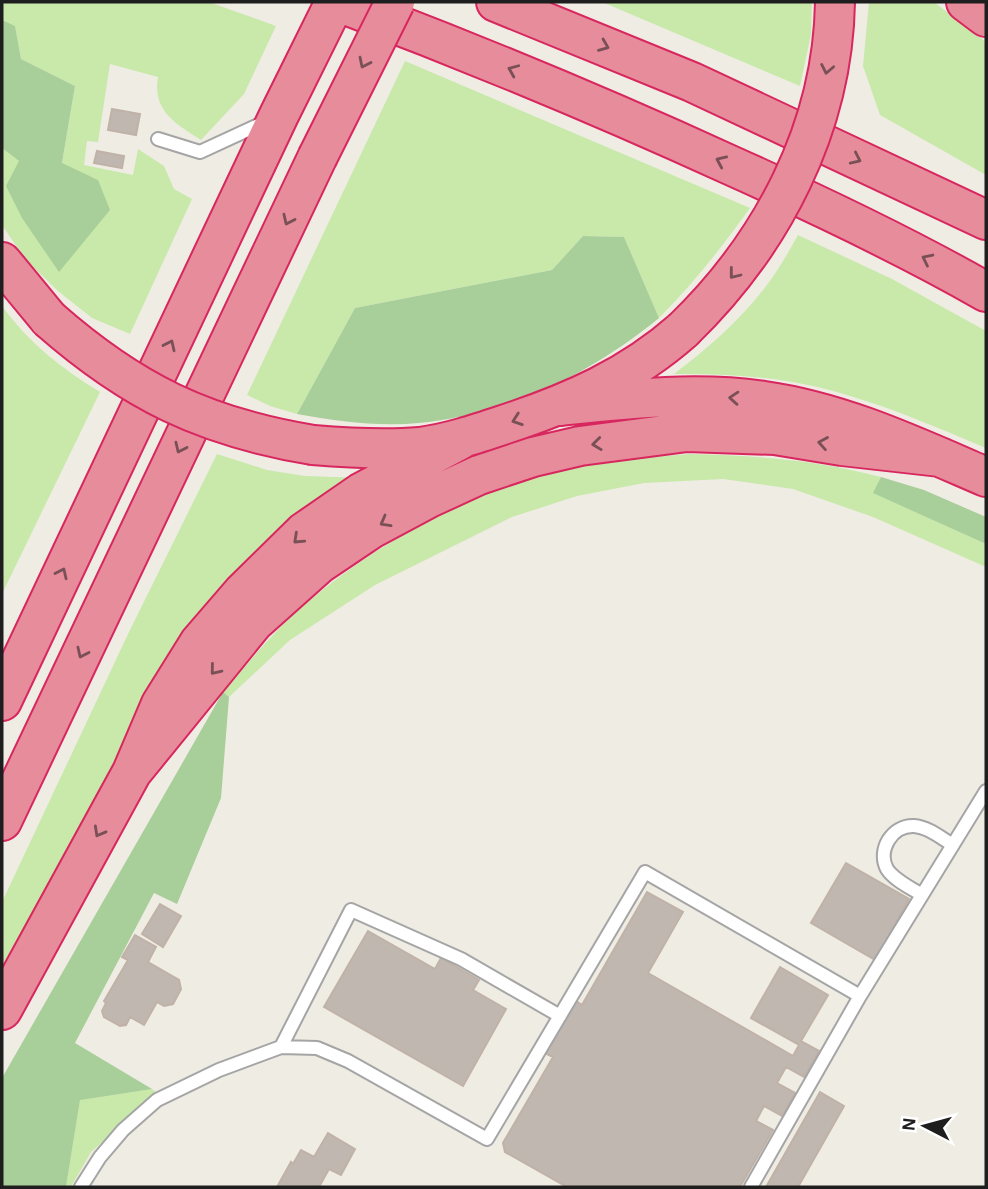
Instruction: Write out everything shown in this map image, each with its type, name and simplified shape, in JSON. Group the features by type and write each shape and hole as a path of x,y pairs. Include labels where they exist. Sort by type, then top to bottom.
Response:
{"highway":[{"path":"2,701 279,115 337,2 456,46 621,115 801,197 941,266 986,292"},
{"path":"2,821 317,158 394,2"},
{"path":"495,2 692,82 986,220"},
{"path":"2,1010 132,772 167,694 199,643 243,592 304,533 362,492 460,440 561,406 631,369 683,330 721,291 750,254 784,199 803,159 823,91 831,50 835,2"},
{"path":"967,2 986,17"},
{"path":"2,262 34,303 80,346 153,395 184,409 250,432 313,445 388,449 460,440"},
{"path":"561,406 692,397 763,400 825,414 873,429 986,477"},
{"path":"132,772 254,622 319,564 371,529 479,475 533,457 580,446 687,432 775,435 940,457"}],"lane":[{"path":"158,139 200,152 279,115"},
{"path":"751,1187 860,996 986,791"},
{"path":"922,895 888,869 884,852 886,843 898,830 915,826 924,828 953,845"},
{"path":"80,1187 100,1157 123,1130 157,1100 219,1070 281,1047 317,1048 348,1061 487,1139 645,872 860,996"},
{"path":"281,1047 351,910 461,959 560,1016"}],"green space":[{"path":"2,2 209,2 276,26 244,94 201,140 175,122 162,108 157,89 158,77 110,64 98,142 87,141 84,165 133,175 138,149 164,166 174,189 192,199 130,334 92,318 58,291 25,259 2,225 2,148 19,161 98,180 62,164 75,86 21,59 15,27 2,20"},
{"path":"602,2 812,2 811,34 800,86"},
{"path":"869,2 934,2 986,42 986,175 880,115 863,66"},
{"path":"2,20 15,26 21,59 75,86 62,163 98,180 110,210 59,272 22,218 6,186 19,161 2,148"},
{"path":"405,61 750,208 707,265 659,318 624,237 583,236 552,270 355,308 297,414 270,406 247,395"},
{"path":"798,235 892,279 986,331 986,448 867,401 829,390 763,378 674,374 714,342 751,305 776,273"},
{"path":"583,236 624,237 659,318 606,356 547,388 516,401 452,418 419,423 373,424 297,414 355,308 552,270"},
{"path":"2,306 46,354 100,392 2,594"},
{"path":"217,454 267,470 305,476 363,478 72,844 2,966 2,902 129,632"},
{"path":"689,454 786,460 832,466 881,477 874,493 986,544 986,567 873,517 793,489 723,479 644,483 577,496 512,517 375,585 290,640 229,697 223,692 276,632 310,600 373,553 444,513 518,481 556,470 606,460"},
{"path":"881,477 924,490 986,517 986,544 873,493"},
{"path":"223,692 229,697 221,798 177,904 154,893 75,1043 152,1089 80,1100 66,1187 2,1187 2,1078"},
{"path":"152,1089 158,1093 91,1152 71,1187 66,1187 80,1099"}],"building":[{"path":"112,109 140,114 136,135 108,130"},
{"path":"97,151 124,156 122,168 94,163"},
{"path":"846,863 909,899 875,960 811,923"},
{"path":"647,892 683,912 648,973 793,1056 799,1045 751,1018 780,967 828,995 801,1041 819,1051 804,1077 786,1067 777,1083 795,1093 782,1116 764,1106 756,1121 773,1130 740,1187 567,1187 505,1152 503,1143 553,1057 543,1052 573,999 582,1005"},
{"path":"160,904 181,916 163,947 142,934"},
{"path":"368,931 435,969 441,958 479,980 473,990 506,1009 463,1086 324,1007"},
{"path":"135,935 156,947 148,962 179,980 181,989 173,1004 164,1006 157,1002 144,1025 130,1017 126,1025 120,1026 104,1017 102,1011 106,1003 104,1001 128,960 122,957"},
{"path":"820,1092 844,1106 798,1187 766,1187"},
{"path":"328,1133 355,1149 341,1175 329,1169 319,1187 277,1187 301,1150 314,1157"}]}
